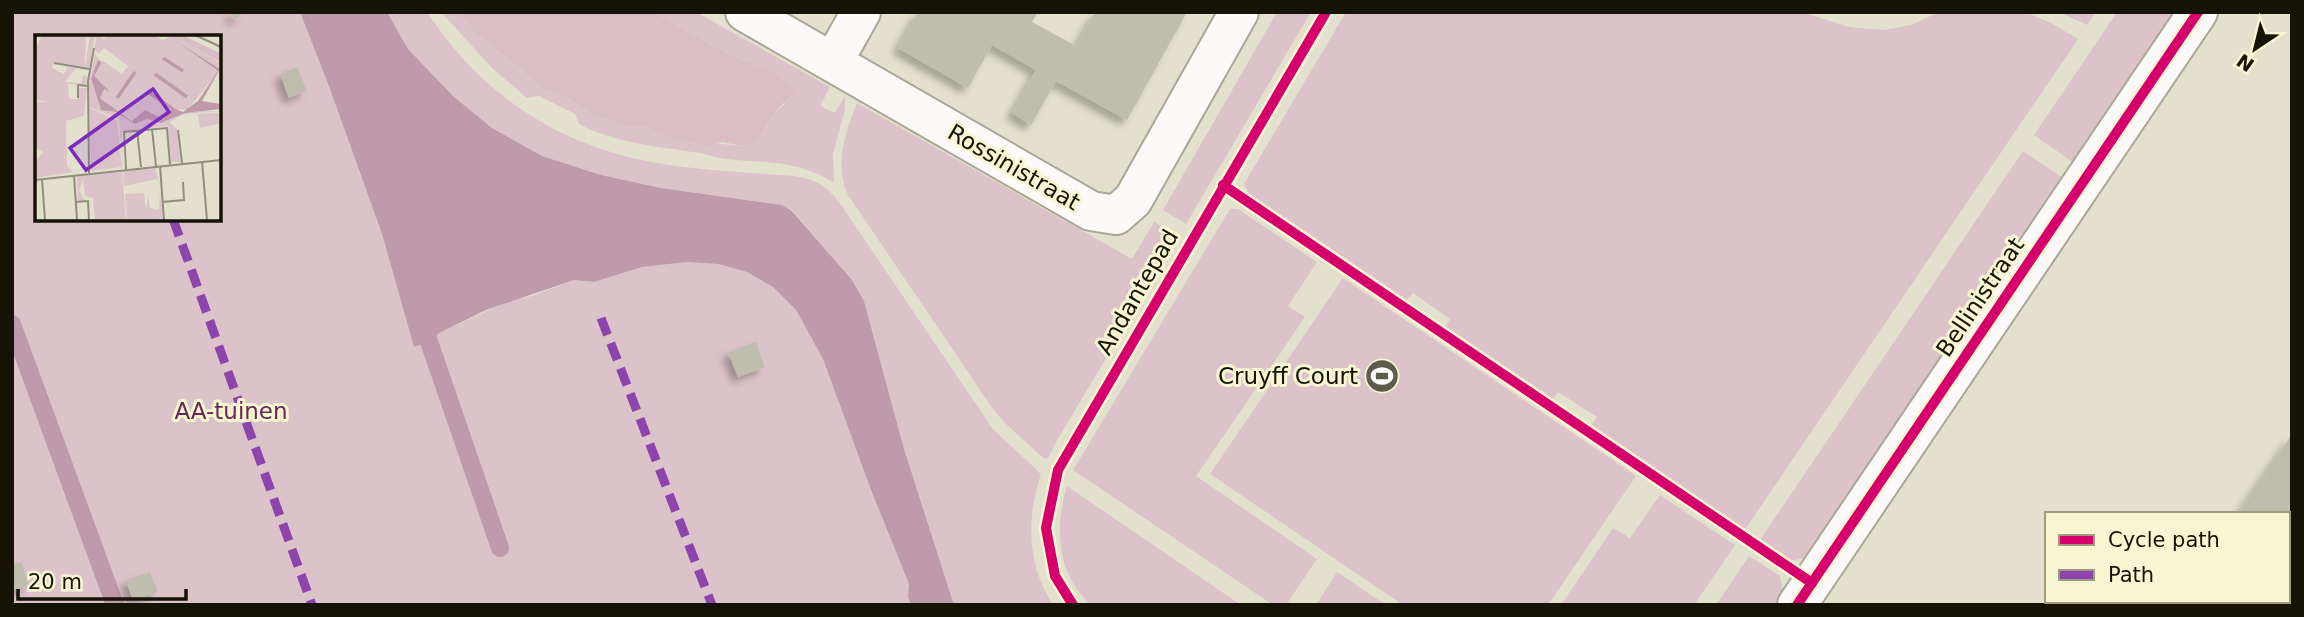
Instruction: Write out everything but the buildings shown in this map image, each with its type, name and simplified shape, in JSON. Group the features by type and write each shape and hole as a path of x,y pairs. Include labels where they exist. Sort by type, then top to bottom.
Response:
{"street":[{"name":"Rossinistraat","path":"745,12 1091,211 1116,215 1133,200 1239,12"},
{"path":"833,62 861,12"},
{"name":"Bellinistraat","path":"1797,605 2198,12"}],"green space":[{"name":"AA-tuinen","path":"12,12 300,12 382,234 414,347 432,341 439,333 509,301 532,296 574,280 594,282 642,267 687,262 718,264 747,272 773,287 796,310 823,359 909,584 908,597 911,605 12,605"},
{"path":"387,12 427,12 448,41 496,91 524,111 584,143 652,162 804,178 829,191 992,428 1041,474 1033,508 1032,541 1038,574 1053,605 954,605 904,449 864,301 852,280 793,211 782,205 661,188 601,175 542,156 492,128 453,96 408,49"},
{"path":"441,12 459,12 475,33 539,87 563,96 595,115 625,126 646,127 672,139 742,146 757,141 775,112 785,104 749,62 727,53 653,12 696,12 830,87 820,106 835,113 845,96 845,109 833,154 834,183 806,169 778,163 719,158 634,143 607,136 579,124 575,114 539,96 527,98 493,69"},
{"path":"1277,12 1311,12 1186,224 1163,210"},
{"path":"1346,12 1802,12 1849,27 1883,30 1911,25 1939,12 2025,12 2078,39 1744,531 1591,426 1597,417 1558,392 1552,400 1445,327 1450,319 1413,293 1407,300 1249,194 1244,184"},
{"path":"2059,12 2096,12 2087,25"},
{"path":"2117,12 2175,12 2074,163 2034,135"},
{"path":"857,103 1132,259 1154,222 1179,236 1048,459 1043,458 993,409 848,195 842,172 843,149"},
{"path":"2023,151 2063,178 1805,558 1790,561 1760,540"},
{"path":"1230,209 1238,209 1317,262 1288,306 1305,317 1196,476 1317,559 1286,605 1273,605 1073,470"},
{"name":"Cruyff Court","path":"1343,278 1636,476 1548,605 1403,605 1210,474"},
{"path":"1067,486 1241,605 1091,605 1071,579 1061,550 1060,518"},
{"path":"1660,495 1735,545 1694,605 1561,605 1613,528 1630,538"},
{"path":"1749,556 1780,576 1783,592 1775,605 1716,605"},
{"path":"1337,572 1386,605 1316,605"}],"shaded area":[{"path":"300,12 387,12 408,49 453,96 492,128 542,156 601,175 661,188 782,205 792,211 852,280 864,301 904,449 954,605 911,605 908,597 909,584 823,359 796,310 773,287 747,272 718,264 687,262 642,267 594,282 574,280 486,310 439,333 432,341 414,347 382,234"},
{"path":"459,12 653,12 727,53 772,72 795,91 775,112 757,141 742,146 722,142 711,146 672,139 646,127 625,126 595,115 563,96 539,87 475,33"}],"waterway":[{"path":"12,324 115,605"},
{"path":"424,327 500,548"}],"marked path":[{"path":"173,220 312,605"},
{"path":"601,318 712,605"}],"cycle path":[{"name":"Andantepad","path":"1073,605 1055,576 1046,528 1058,470 1326,12"},
{"path":"1797,605 2198,12"},
{"path":"1223,185 1812,583"}],"place":[{"name":"Cruyff Court","path":"1382,376"}]}
